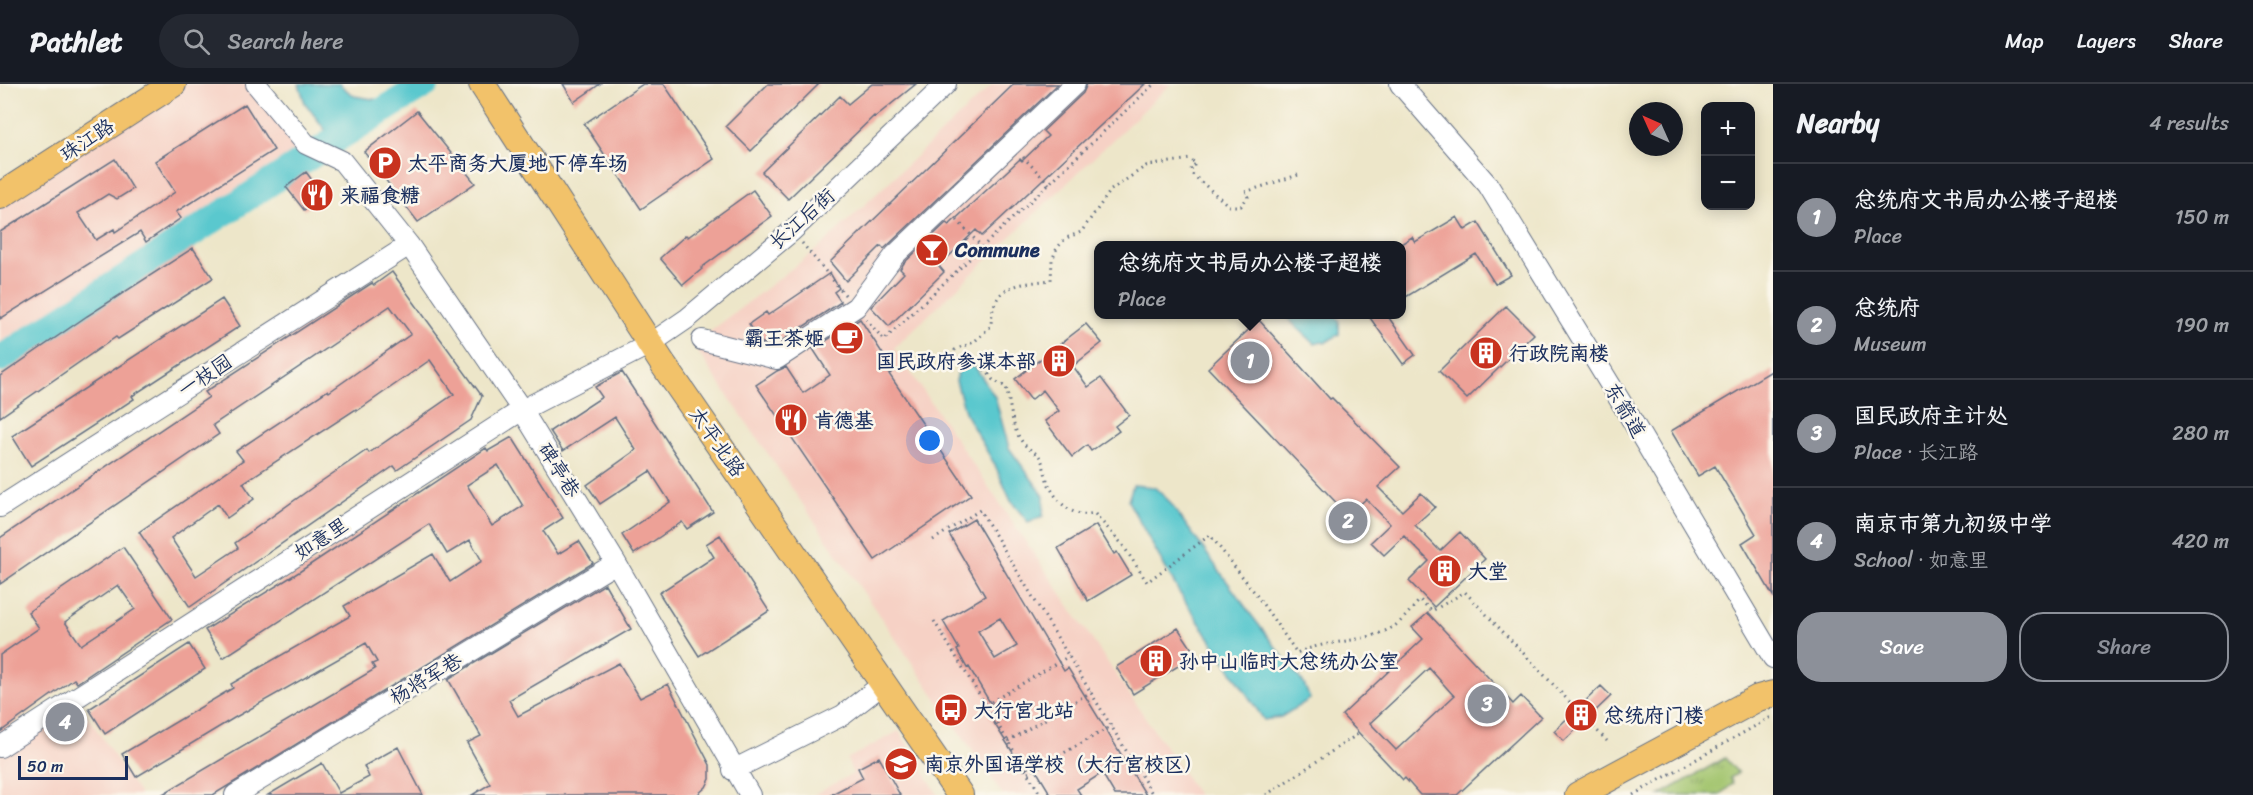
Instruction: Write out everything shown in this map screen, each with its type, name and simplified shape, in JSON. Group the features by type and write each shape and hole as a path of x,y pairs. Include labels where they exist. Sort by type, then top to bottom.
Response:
{"main road":[{"name":"珠江路","path":"0,196 173,84"},
{"name":"太平北路","path":"483,84 650,344 960,795"},
{"path":"1578,795 1758,698 1773,694"}],"street":[{"name":"碑亭巷","path":"256,84 306,144 342,161 409,245 522,410 616,563 733,770 741,792"},
{"name":"长江后街","path":"650,344 688,318 792,231 946,84"},
{"path":"702,340 777,359 856,307 895,255 1075,84"},
{"name":"东箭道","path":"1400,84 1488,185 1627,412 1773,658"},
{"name":"一枝园","path":"0,507 409,245"},
{"name":"如意里","path":"0,747 522,410 650,344"},
{"name":"杨将军巷","path":"235,795 616,563"},
{"path":"733,770 843,715 883,684"}],"path":[{"path":"792,231 884,340 1154,84"},
{"path":"1012,144 1049,184"},
{"path":"1298,175 1245,192 1248,197 1240,206 1228,206 1192,174 1191,167 1196,164 1190,159 1146,166 1111,190 1081,232 1066,238 1057,248 1052,260 1051,280 1011,286 998,295 991,311 991,326 974,342 955,350 955,357 980,362 993,380 1006,387 1014,426 1024,444 1040,457 1048,483 1060,501 1072,513 1083,516 1094,513 1122,544 1147,582 1210,535 1255,593 1297,653 1310,647 1375,635 1395,626 1420,600 1432,611 1465,592 1607,741"},
{"path":"945,208 982,247"},
{"path":"933,540 980,510 1154,795"},
{"path":"934,621 1041,795"},
{"path":"986,705 1069,656"},
{"path":"1008,741 1091,692"},
{"path":"1633,795 1773,716"},
{"path":"1028,773 1112,726"},
{"path":"1266,795 1358,734"}],"shaded area":[{"path":"173,84 256,84 306,144 0,348 0,196"},
{"path":"993,84 1171,84 894,348 1198,795 1003,795 693,345 821,246"},
{"path":"76,698 140,795 0,795 0,747"},
{"name":"南京外国语学校（大行宫校区）","path":"899,731 938,795 813,795 853,774 847,759"}],"green space":[{"path":"1725,758 1738,773 1730,778 1733,783 1720,795 1660,795"}],"water":[{"path":"299,84 339,84 354,96 379,100 326,131 305,103"},
{"path":"1288,319 1338,319 1339,334 1325,343 1315,344"},
{"path":"960,364 976,368 995,397 1009,448 1044,496 1043,516 1028,522 1011,501 995,465 966,415 956,381"},
{"path":"1133,485 1154,487 1168,500 1304,684 1310,699 1281,717 1264,720 1179,592 1128,501"}],"building":[{"path":"563,84 600,84 574,102"},
{"path":"643,84 664,84 714,159 641,209 584,124"},
{"path":"768,84 819,84 751,151 726,126"},
{"path":"872,84 916,84 874,116 788,199 762,172 840,96 848,104"},
{"path":"1014,84 1058,84 884,249 881,246 846,281 830,262"},
{"path":"1087,84 1145,84 982,236 976,230 939,266 944,272 889,326 871,307 904,273 900,269 904,263 946,223 949,225 1048,136 1043,131 1083,93"},
{"path":"245,104 274,150 176,212 181,218 146,242 140,232 0,319 0,232 115,159 133,189 117,199 108,194 78,213 96,240 114,229 115,232 175,192 155,161"},
{"path":"417,111 475,183 418,222 364,152"},
{"path":"306,172 324,196 304,210 286,187"},
{"path":"753,190 772,216 701,268 683,285 660,258 686,235 688,237"},
{"path":"1457,217 1465,230 1478,222 1511,275 1495,284 1476,254 1406,297 1406,241 1412,237 1415,242"},
{"path":"193,248 213,278 118,339 116,337 0,417 0,376 87,316"},
{"path":"392,272 482,396 471,420 397,470 394,466 190,607 139,532 243,460 236,451 328,390 329,392 411,334 390,306 213,425 219,434 0,584 0,538 209,397 205,392 372,283 374,285","holes":["430,360 454,394 369,453 367,450 313,487 235,543 238,548 196,576 171,538 218,504 227,518 254,499 243,483 356,409 357,411"]},
{"path":"830,273 839,288 834,292 841,302 780,342 777,338 769,344 762,343 749,324 766,312 768,315"},
{"path":"222,299 240,326 132,396 134,399 31,466 12,436"},
{"name":"行政院南楼","path":"1506,306 1534,334 1467,399 1439,371"},
{"path":"860,319 894,371 889,374 971,495 875,560 756,385 786,367 803,393 830,375 813,349"},
{"path":"1371,319 1390,319 1415,355 1403,364"},
{"path":"1259,320 1330,399 1332,398 1400,467 1378,487 1402,511 1421,493 1435,507 1415,525 1440,551 1460,532 1485,559 1434,607 1409,581 1429,561 1404,536 1384,555 1371,542 1390,524 1366,499 1348,515 1208,368"},
{"path":"1086,324 1102,343 1073,366 1088,387 1101,378 1129,415 1115,426 1119,431 1091,451 1087,445 1072,457 1045,421 1059,411 1043,390 1031,400 1015,379"},
{"path":"1773,370 1773,596 1742,543 1756,534 1715,466 1698,476 1671,431"},
{"path":"622,372 713,512 687,529 682,522 634,554 622,535 670,502 650,471 600,504 587,485 636,450 615,417 563,451 550,431 602,397 595,387"},
{"path":"512,437 563,518 543,531 558,554 579,541 593,563 213,795 161,795 375,669 372,664 377,662 366,643 136,777 122,754 233,688 231,684 350,616 344,606 433,554 450,582 482,561 470,540 447,554 429,524 223,658 205,630 299,572 486,448 488,451","holes":["498,465 523,506 492,526 467,485"]},
{"path":"974,519 1064,671 1068,668 1146,795 1115,795 1102,773 1077,789 1081,795 1051,795 1033,765 1024,770 989,715 995,711 969,667 967,668 943,621 985,596 949,534","holes":["1000,618 1017,646 995,659 978,631"]},
{"path":"1096,525 1114,554 1117,552 1131,575 1088,601 1058,548"},
{"path":"720,535 769,611 699,656 659,593 714,557 706,544"},
{"path":"123,547 172,619 77,683 74,679 0,732 0,655 39,628 28,612","holes":["118,585 135,609 81,645 65,622"]},
{"path":"605,584 631,629 509,700 518,716 619,663 640,698 668,684 710,765 710,779 706,787 697,795 472,795 490,784 467,743 481,736 448,679"},
{"path":"1428,613 1513,704 1521,696 1541,717 1457,795 1420,795 1342,715 1423,639 1412,627","holes":["1429,668 1454,696 1396,750 1370,723"]},
{"name":"孙中山临时大总统办公室","path":"1178,628 1196,655 1133,694 1116,667"},
{"path":"189,644 205,669 105,734 89,709"},
{"name":"总统府门楼","path":"1601,686 1611,696 1564,741 1554,731"},
{"path":"398,747 423,795 268,795 322,763 339,793 369,777 364,766"},
{"path":"879,757 900,795 830,795 863,778 858,768"}],"waterway":[{"path":"0,359 343,135 426,84"}],"place":[{"name":"太平商务大厦地下停车场","path":"385,163"},
{"name":"来福食糖","path":"317,195"},
{"name":"Commune","path":"932,250"},
{"name":"霸王茶姬","path":"847,338"},
{"name":"行政院南楼","path":"1486,353"},
{"name":"国民政府参谋本部","path":"1059,361"},
{"name":"总统府文书局办公楼子超楼","path":"1250,361"},
{"name":"肯德基","path":"791,420"},
{"name":"总统府","path":"1348,521"},
{"name":"大堂","path":"1445,571"},
{"name":"孙中山临时大总统办公室","path":"1156,661"},
{"name":"国民政府主计处","path":"1487,704"},
{"name":"大行宫北站","path":"951,710"},
{"name":"总统府门楼","path":"1581,715"},
{"name":"南京市第九初级中学","path":"65,722"},
{"name":"南京外国语学校（大行宫校区）","path":"901,764"}]}
